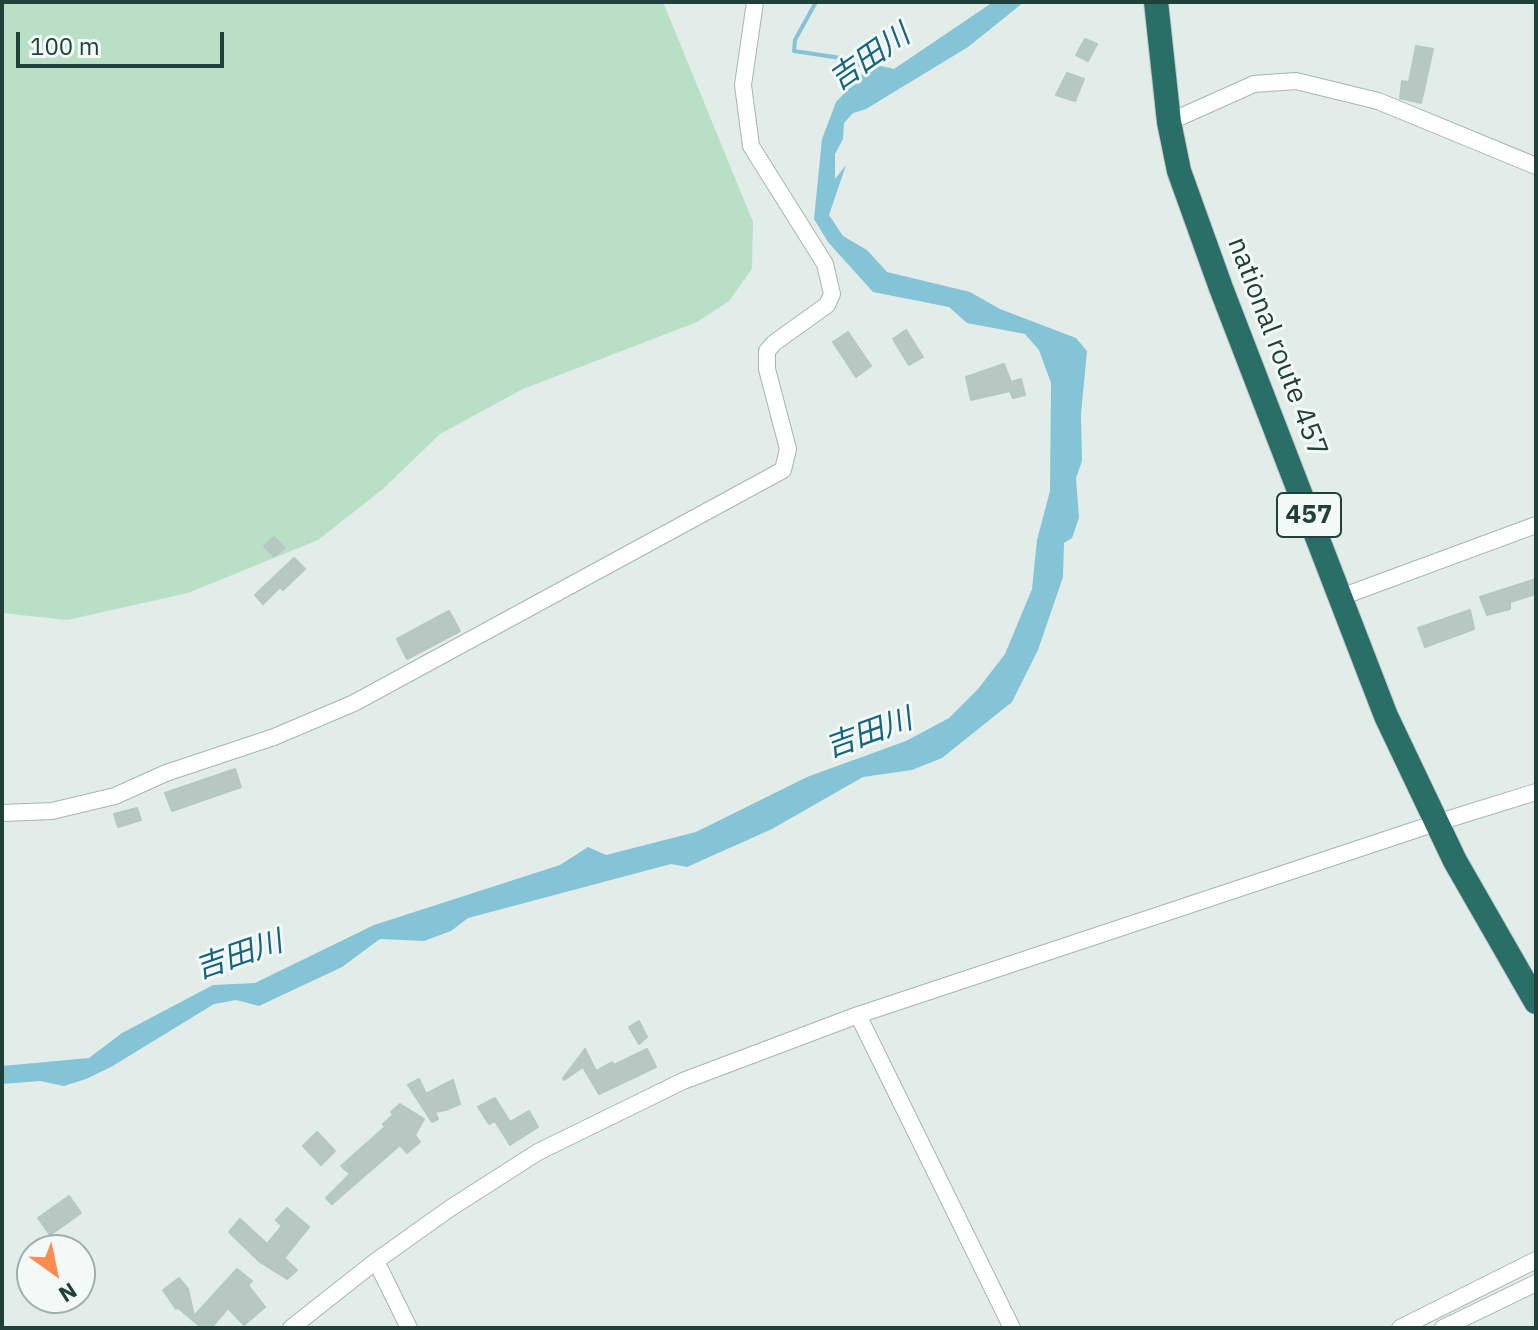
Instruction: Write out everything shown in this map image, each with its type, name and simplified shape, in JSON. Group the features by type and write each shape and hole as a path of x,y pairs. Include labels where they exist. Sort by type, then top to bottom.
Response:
{"highway":[{"name":"national route 457","path":"1156,2 1169,122 1179,171 1191,208 1386,716 1484,916 1536,1002"}],"street":[{"path":"2,813 52,811 115,796 166,773 274,737 354,703 783,470 788,449 767,369 767,351 827,305 832,294 825,264 751,146 743,85 755,2"},
{"path":"1169,122 1254,84 1296,81 1378,101 1536,166"},
{"path":"1341,597 1536,525"},
{"path":"291,1328 376,1261 538,1152 683,1081 858,1015 1536,792"},
{"path":"858,1015 1012,1328"},
{"path":"1400,1328 1536,1260"},
{"path":"376,1261 409,1328"},
{"path":"1443,1328 1536,1283"}],"green space":[{"path":"2,2 663,2 753,222 752,269 729,301 697,322 523,389 440,434 383,489 318,540 188,593 67,620 2,613"}],"water":[{"name":"吉田川","path":"993,2 1024,2 968,47 866,109 853,113 844,123 843,139 835,154 835,179 846,165 829,215 843,236 867,250 887,272 970,292 1000,309 1076,338 1087,351 1081,414 1082,461 1076,478 1079,518 1072,538 1064,543 1063,577 1038,650 1012,702 942,758 912,770 863,777 772,829 687,867 671,864 468,918 451,931 424,941 380,939 342,967 259,1006 236,1000 214,1004 86,1079 64,1086 40,1081 2,1084 2,1066 89,1058 122,1033 213,985 255,983 374,925 560,865 588,847 606,855 696,832 807,777 906,741 949,718 978,689 1005,654 1032,589 1037,540 1050,491 1051,383 1039,350 1025,334 967,323 949,307 873,292 828,242 814,219 822,139 836,102 872,64 894,69"}],"building":[{"path":"1085,39 1097,44 1088,61 1076,55"},
{"path":"1416,46 1433,49 1421,103 1400,98 1402,81 1409,82"},
{"path":"1067,73 1084,79 1075,101 1056,95"},
{"path":"906,330 923,357 909,365 893,339"},
{"path":"848,332 871,366 856,377 833,342"},
{"path":"1004,364 1011,382 1021,379 1025,395 1013,398 1010,391 971,400 966,377"},
{"path":"274,537 285,548 274,556 264,546"},
{"path":"294,558 305,569 263,604 255,595"},
{"path":"1536,579 1536,594 1510,602 1510,609 1487,615 1480,597"},
{"path":"1470,610 1474,629 1425,647 1418,628"},
{"path":"449,611 460,631 407,659 397,639"},
{"path":"235,769 241,787 172,811 165,793"},
{"path":"137,808 141,820 118,827 114,814"},
{"path":"639,1021 647,1037 639,1044 629,1027"},
{"path":"585,1049 596,1071 647,1049 656,1067 599,1094 583,1067 563,1078"},
{"path":"419,1079 426,1094 453,1080 460,1104 435,1112 438,1119 432,1122 408,1085"},
{"path":"495,1098 510,1122 529,1111 538,1127 510,1145 495,1121 489,1124 478,1107"},
{"path":"400,1104 424,1119 415,1135 420,1142 407,1153 400,1145 332,1204 326,1198 350,1174 341,1166 385,1127 383,1124"},
{"path":"317,1132 335,1151 321,1165 303,1146"},
{"path":"69,1196 81,1213 51,1234 38,1218"},
{"path":"287,1208 309,1227 284,1258 297,1270 287,1279 260,1262 229,1232 240,1219 267,1244 282,1226 276,1220"},
{"path":"237,1269 252,1281 248,1285 265,1307 244,1325 228,1308 211,1328 202,1328 176,1309 163,1290 179,1278 188,1289 194,1316"}],"waterway":[{"path":"816,2 795,40 794,51 854,60 868,71"}]}
